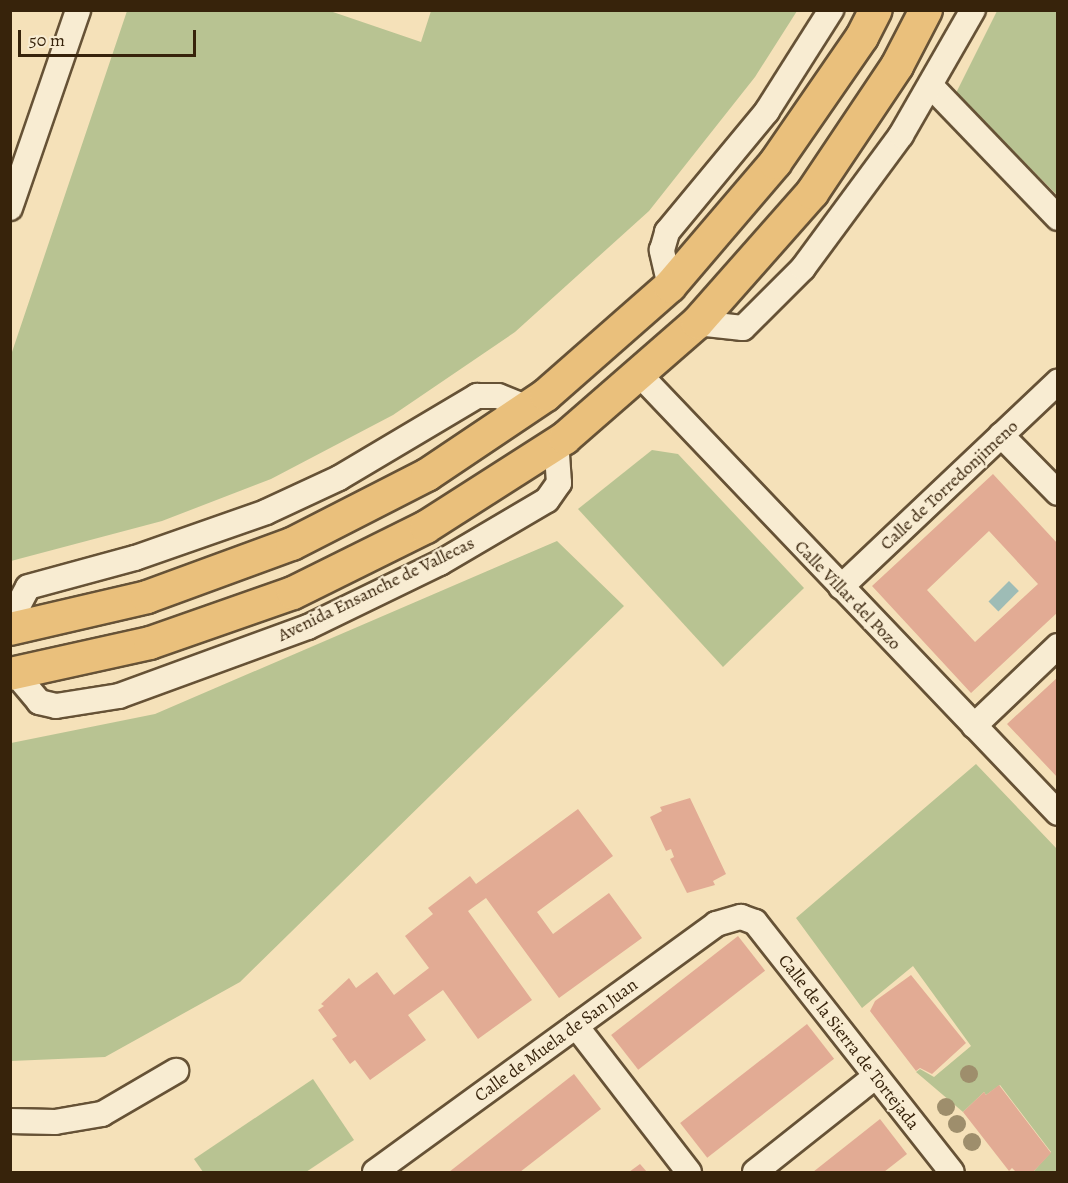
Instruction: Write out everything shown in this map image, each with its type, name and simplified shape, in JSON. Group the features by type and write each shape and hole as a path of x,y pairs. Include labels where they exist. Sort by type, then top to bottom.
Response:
{"main road":[{"path":"10,629 147,597 292,544 427,475 528,408 670,286 775,163 876,10"},
{"name":"Avenida Ensanche de Vallecas","path":"13,674 150,643 294,593 426,527 556,444 640,375 697,322 812,193 897,66 926,10"}],"street":[{"path":"13,193 78,10"},
{"path":"670,286 664,267 662,240 767,111 831,10"},
{"path":"697,322 730,330 753,322 803,268 867,185 932,86 973,10"},
{"path":"932,86 1058,218"},
{"name":"Calle Villar del Pozo","path":"640,375 1058,813"},
{"name":"Calle de Torredonjimeno","path":"841,588 1058,382"},
{"path":"10,621 28,587 135,558 266,512 339,478 477,396 498,396 528,408"},
{"path":"1001,435 1058,493"},
{"name":"Avenida Ensanche de Vallecas","path":"13,674 39,702 56,706 119,696 308,627 440,562 547,500 559,483 556,444"},
{"path":"974,726 1058,646"},
{"name":"Calle de Muela de San Juan","path":"375,1173 716,924 741,917"},
{"name":"Calle de la Sierra de Tortejada","path":"741,917 754,922 952,1173"},
{"path":"576,1026 689,1173"},
{"path":"10,1121 55,1122 102,1114 176,1071"},
{"path":"755,1173 875,1077"}],"green space":[{"path":"127,11 330,11 421,42 431,11 797,11 755,77 649,211 515,332 393,415 271,479 162,521 11,561 11,355"},
{"path":"997,11 1057,11 1057,195 956,93"},
{"path":"652,450 678,454 804,588 723,667 578,509"},
{"path":"557,541 624,606 240,982 105,1057 11,1061 11,743 155,714"},
{"path":"976,764 1057,849 1057,1172 1033,1172 1051,1152 1000,1085 986,1095 984,1092 963,1112 916,1072 920,1069 934,1077 971,1046 913,966 862,1008 796,918"},
{"path":"313,1079 354,1140 306,1172 203,1172 194,1159"}],"water":[{"path":"1009,581 1019,591 998,611 988,602"}],"building":[{"path":"993,474 1058,544 1058,612 971,693 872,586","holes":["989,531 1038,584 975,642 927,590"]},
{"path":"1058,677 1056,728 1058,778 1007,724"},
{"path":"690,798 726,874 713,881 715,885 687,893 670,859 674,857 671,849 666,851 650,817 662,811 660,807"},
{"path":"578,809 613,856 537,912 553,934 609,893 642,938 559,998 486,898 468,911 532,1000 478,1039 443,990 408,1015 426,1040 370,1080 355,1060 350,1064 332,1039 337,1036 318,1010 324,1006 321,1004 349,978 356,988 377,972 394,995 429,968 405,936 433,914 428,908 470,876 476,884"},
{"path":"738,936 765,971 638,1070 611,1035"},
{"path":"911,975 966,1043 932,1074 920,1068 916,1071 870,1011 875,1001"},
{"path":"807,1024 834,1059 707,1158 680,1123"},
{"path":"574,1074 601,1109 520,1172 449,1172"},
{"path":"999,1085 1051,1153 1033,1172 1016,1172 1012,1168 1009,1171 963,1112 984,1092 986,1095"},
{"path":"880,1119 907,1154 884,1172 813,1172"},
{"path":"640,1164 647,1172 629,1172"}]}
